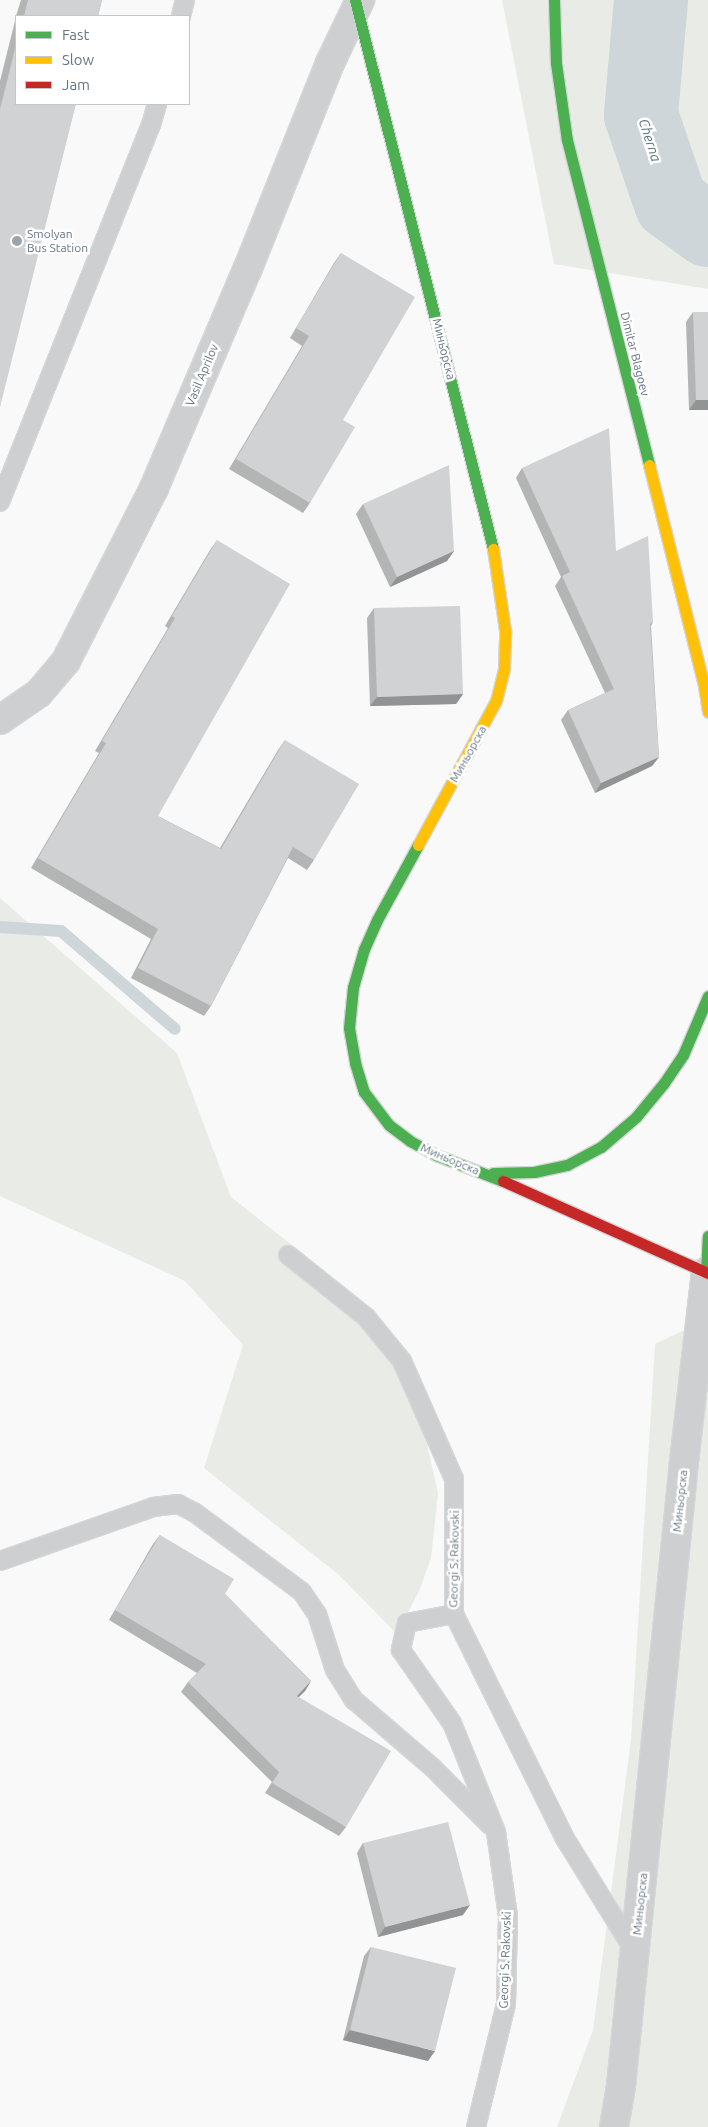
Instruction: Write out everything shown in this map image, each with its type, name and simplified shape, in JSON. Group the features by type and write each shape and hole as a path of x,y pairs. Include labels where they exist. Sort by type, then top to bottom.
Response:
{"street":[{"name":"Dimitar Blagoev","path":"554,0 556,63 567,140 704,686 708,712"},
{"name":"Vasil Aprilov","path":"0,720 39,693 66,662 154,488 248,268 330,63 357,2"},
{"name":"Миньорска","path":"357,2 491,535 505,630 504,668 496,701 377,920 364,950 353,987 349,1028 355,1063 364,1092 389,1125 410,1141 436,1155 483,1172 707,1272 684,1462 621,2086 614,2127"},
{"path":"483,1172 534,1172 567,1165 600,1147 636,1117 664,1083 683,1055 708,996"},
{"path":"707,1272 708,1236"}],"lane":[{"path":"181,15 185,0"},
{"path":"0,502 151,125 157,105"},
{"name":"Georgi S. Rakovski","path":"288,1256 366,1317 402,1361 432,1425 454,1480 454,1614 407,1624 401,1650 452,1723 496,1832 508,1916 506,2004 476,2127"},
{"path":"0,1561 154,1507 178,1504 194,1512 302,1592 316,1614 335,1670 354,1700 432,1767 496,1832"},
{"path":"454,1614 564,1837 635,1953"}],"shaded area":[{"path":"502,0 708,0 708,289 554,264"},
{"path":"0,898 177,1053 231,1197 359,1298 389,1352 420,1414 438,1493 431,1558 420,1589 397,1634 339,1575 204,1468 243,1345 185,1281 0,1196"},
{"path":"708,1319 708,2127 557,2127 593,2030 631,1740 655,1344"}],"building":[{"path":"28,0 102,0 98,15 24,15"},
{"name":"Smolyan Bus Station","path":"15,49 15,105 76,105 0,407 0,109"},
{"path":"341,253 415,297 343,420 355,427 310,503 236,459 309,336 296,328"},
{"path":"693,312 708,312 708,400 696,400"},
{"path":"609,428 616,551 648,536 653,622 650,624 659,757 601,783 568,710 614,689 562,576 570,572 522,468"},
{"path":"449,465 454,551 397,577 363,504"},
{"path":"217,540 290,584 158,816 221,849 285,740 359,784 314,860 293,847 211,1006 138,968 158,929 38,858 106,743 102,741 175,618 172,616"},
{"path":"460,606 463,694 377,697 374,608"},
{"path":"160,1535 234,1579 225,1594 311,1681 297,1696 391,1751 346,1827 272,1783 279,1772 188,1682 206,1664 115,1610"},
{"path":"448,1822 470,1905 385,1927 363,1843"},
{"path":"371,1947 456,1968 435,2051 350,2030"}],"waterway":[{"name":"Cherna","path":"651,0 641,115 671,203 708,230"},
{"path":"0,927 61,931 175,1029"}],"traffic: fast":[{"path":"355,0 493,549"},
{"path":"554,0 556,63 567,140 649,465"},
{"path":"418,845 377,920 364,949 353,987 349,1028 355,1063 364,1092 389,1125 410,1141 436,1155 503,1181"},
{"path":"493,1173 534,1172 567,1165 601,1147 636,1117 664,1083 683,1055 708,996"},
{"path":"706,1272 708,1236"}],"traffic: slow":[{"path":"649,465 704,686 708,712"},
{"path":"418,845 496,701 504,668 505,630 493,549"}],"traffic: jam":[{"path":"503,1181 708,1273"}],"place":[{"name":"Smolyan Bus Station","path":"17,241"}]}
